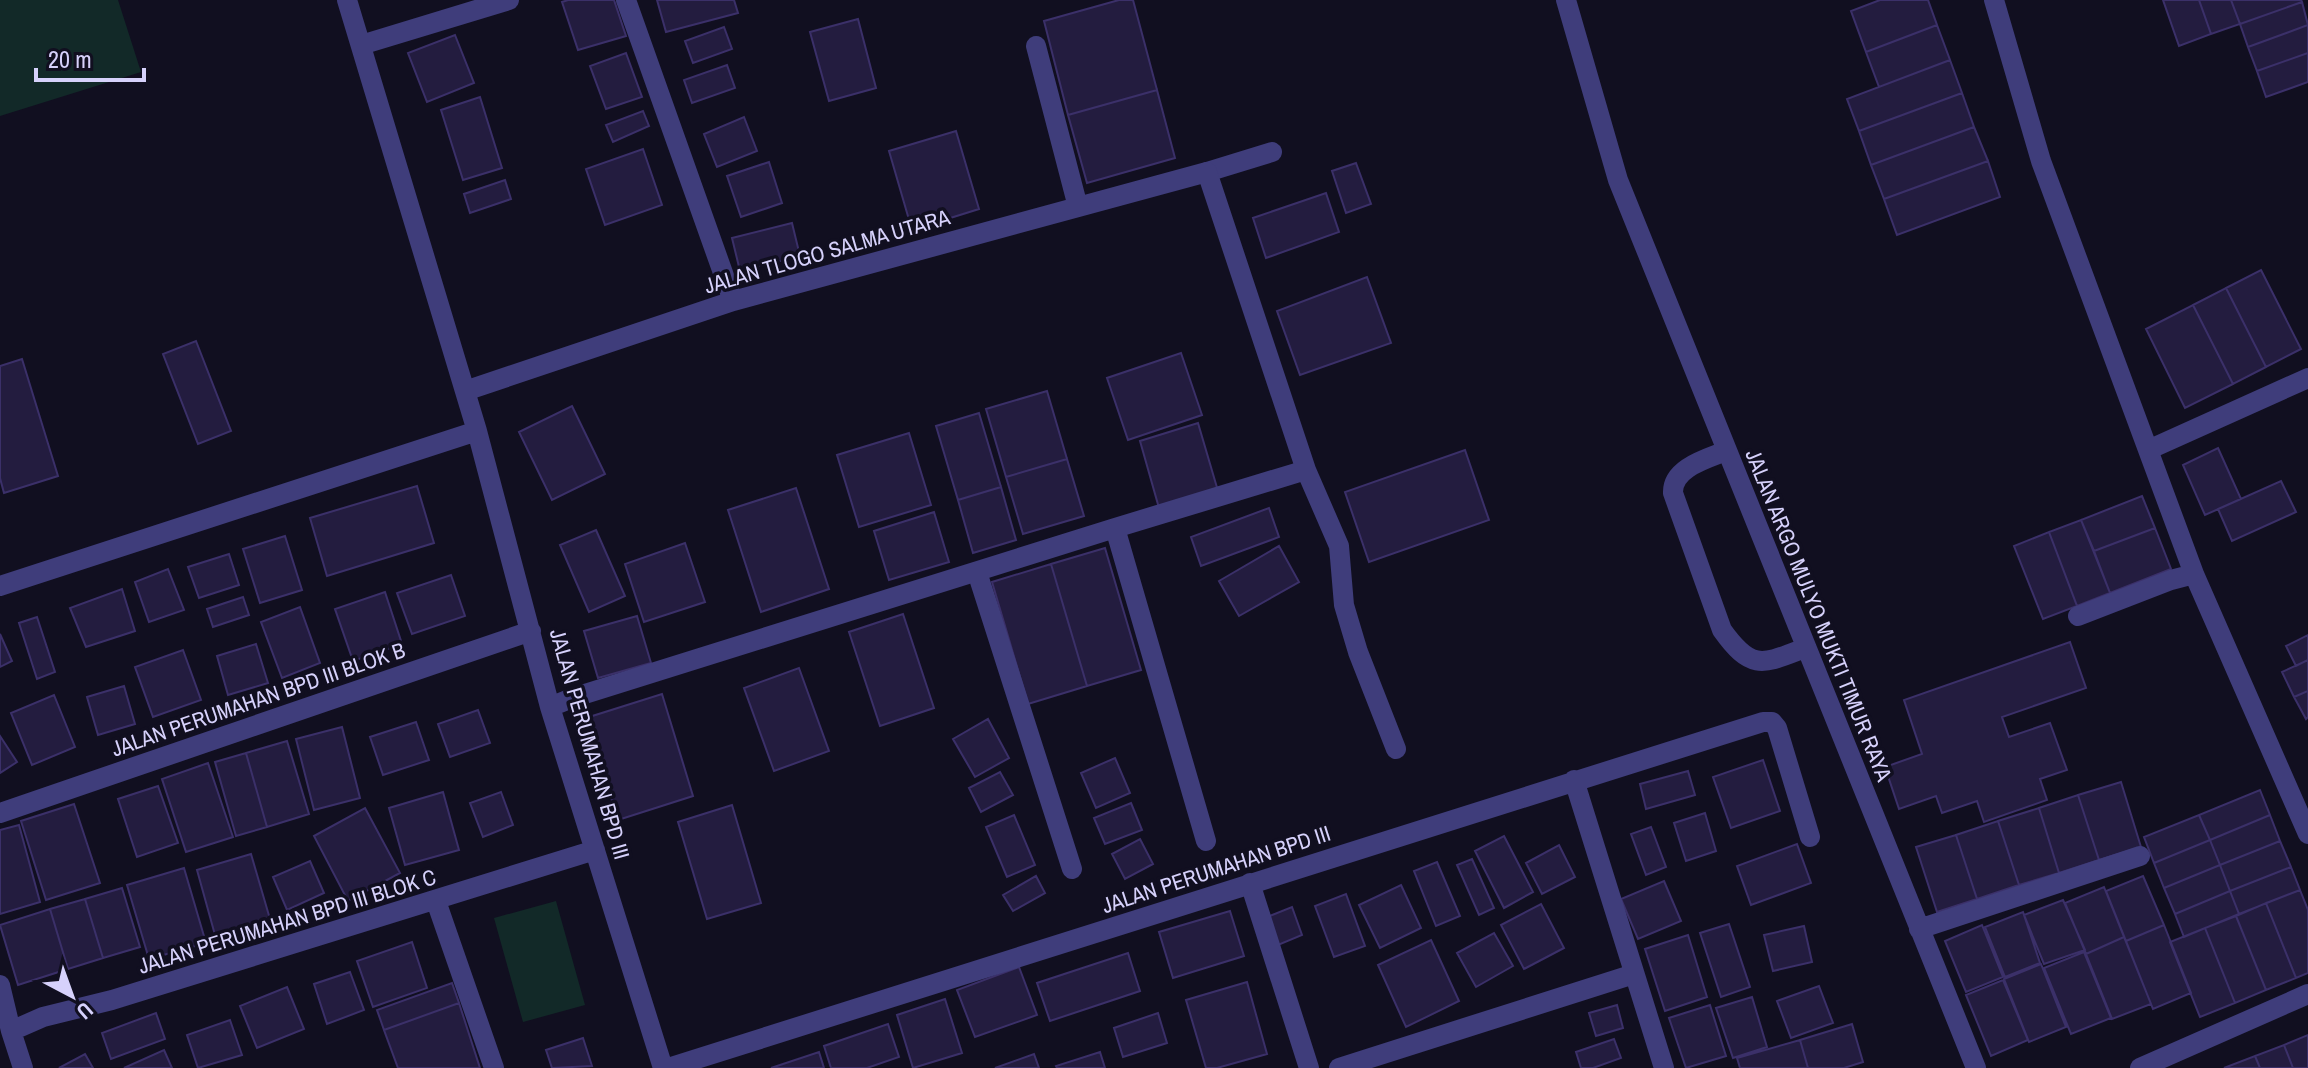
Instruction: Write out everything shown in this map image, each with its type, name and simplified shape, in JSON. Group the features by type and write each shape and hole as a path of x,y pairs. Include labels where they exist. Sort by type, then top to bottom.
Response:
{"street":[{"name":"JALAN PERUMAHAN BPD III","path":"347,0 477,431 550,707 665,1068 1763,722 1772,722 1777,728 1810,837"},
{"path":"361,45 509,0"},
{"path":"626,0 733,301"},
{"name":"JALAN ARGO MULYO MUKTI TIMUR RAYA","path":"1566,0 1618,180 1719,454 1976,1068"},
{"path":"1994,0 2041,161 2194,574 2308,834"},
{"path":"1036,46 1078,207"},
{"name":"JALAN TLOGO SALMA UTARA","path":"465,391 733,301 1272,152"},
{"path":"1207,172 1306,470 1339,546 1344,605 1358,652 1396,749"},
{"path":"2148,450 2308,378"},
{"path":"0,586 477,431"},
{"path":"1719,454 1688,468 1675,479 1673,493 1722,630 1746,657 1763,663 1802,649"},
{"path":"550,707 1306,470"},
{"path":"1115,528 1206,841"},
{"path":"977,572 1072,869"},
{"path":"2078,616 2194,574"},
{"name":"JALAN PERUMAHAN BPD III BLOK B","path":"0,813 531,631"},
{"path":"1574,780 1664,1068"},
{"name":"JALAN PERUMAHAN BPD III BLOK C","path":"9,1021 43,1017 112,1000 595,850"},
{"path":"1919,929 2140,856"},
{"path":"1250,883 1309,1068"},
{"path":"436,901 494,1068"},
{"path":"1339,1068 1634,974"},
{"path":"0,985 23,1068"},
{"path":"2140,1068 2308,994"}],"green space":[{"path":"0,0 118,0 141,72 0,116"},
{"path":"556,901 585,1005 523,1022 494,918"}],"building":[{"path":"614,0 626,36 578,50 562,2"},
{"path":"657,0 734,0 738,13 666,32"},
{"path":"1119,0 1133,0 1157,90 1068,115 1044,21"},
{"path":"1880,0 1928,0 1937,25 1866,52 1851,11"},
{"path":"2163,0 2199,0 2211,34 2179,46"},
{"path":"2199,0 2231,0 2240,24 2211,34"},
{"path":"2231,0 2301,0 2302,2 2240,24"},
{"path":"2302,2 2308,25 2248,47 2240,24"},
{"path":"858,19 876,88 829,101 810,32"},
{"path":"1937,25 1950,60 1879,87 1866,52"},
{"path":"2308,25 2308,53 2257,71 2248,47"},
{"path":"724,27 732,49 693,63 685,41"},
{"path":"455,35 474,83 427,102 408,53"},
{"path":"626,53 642,97 606,109 590,66"},
{"path":"2308,53 2308,82 2266,97 2257,71"},
{"path":"1950,60 1962,93 1859,131 1847,99"},
{"path":"727,65 735,88 692,103 684,80"},
{"path":"1157,90 1175,158 1087,183 1068,115"},
{"path":"1962,93 1974,127 1871,165 1859,131"},
{"path":"480,97 502,168 463,180 441,110"},
{"path":"643,111 649,126 613,142 606,125"},
{"path":"744,117 757,151 717,167 704,134"},
{"path":"1974,127 1988,161 1884,199 1871,165"},
{"path":"956,131 979,209 912,230 889,151"},
{"path":"643,149 662,205 605,225 586,169"},
{"path":"1988,161 2000,197 1897,235 1884,199"},
{"path":"769,162 782,203 741,217 727,176"},
{"path":"1356,163 1371,204 1346,213 1332,171"},
{"path":"505,180 511,199 470,213 464,194"},
{"path":"1326,193 1339,232 1266,258 1253,218"},
{"path":"792,223 800,256 740,271 732,238"},
{"path":"2261,270 2301,349 2266,367 2226,288"},
{"path":"1367,277 1391,343 1300,375 1277,311"},
{"path":"2226,288 2266,367 2233,384 2193,305"},
{"path":"2193,305 2233,384 2185,408 2146,329"},
{"path":"196,341 231,431 198,444 163,354"},
{"path":"1181,353 1202,415 1128,440 1107,378"},
{"path":"22,359 58,476 4,493 0,478 0,366"},
{"path":"1047,391 1067,459 1006,477 986,409"},
{"path":"572,406 605,474 552,500 519,432"},
{"path":"979,413 1001,487 958,500 936,426"},
{"path":"1198,423 1218,491 1159,508 1140,441"},
{"path":"909,433 931,505 859,527 837,455"},
{"path":"2218,448 2241,499 2205,515 2183,465"},
{"path":"1465,450 1489,520 1369,562 1345,492"},
{"path":"1067,459 1084,516 1023,534 1006,477"},
{"path":"2281,481 2296,512 2232,541 2218,509"},
{"path":"417,486 434,543 327,576 310,518"},
{"path":"1001,487 1016,540 973,553 958,500"},
{"path":"796,488 829,589 761,612 728,510"},
{"path":"2142,496 2155,528 2094,551 2081,520"},
{"path":"1269,508 1279,537 1201,566 1191,537"},
{"path":"934,512 949,562 889,580 874,531"},
{"path":"2081,520 2110,593 2077,606 2049,532"},
{"path":"2155,528 2171,569 2110,593 2094,551"},
{"path":"596,530 625,596 589,612 560,545"},
{"path":"2049,532 2077,606 2043,619 2014,546"},
{"path":"285,536 302,590 260,603 243,549"},
{"path":"685,543 705,602 644,622 625,564"},
{"path":"1279,546 1299,582 1239,616 1219,581"},
{"path":"1105,548 1141,670 1087,686 1051,564"},
{"path":"229,554 239,585 199,598 188,567"},
{"path":"1051,564 1087,686 1028,704 992,582"},
{"path":"168,569 184,610 149,622 135,582"},
{"path":"451,575 465,616 412,634 397,593"},
{"path":"122,589 135,631 86,647 70,608"},
{"path":"385,592 402,644 353,661 335,609"},
{"path":"243,597 249,615 213,627 207,609"},
{"path":"300,607 320,663 282,678 261,622"},
{"path":"903,614 934,708 880,726 849,632"},
{"path":"637,616 651,663 598,678 584,631"},
{"path":"37,617 55,672 37,679 19,623"},
{"path":"0,634 12,661 0,667"},
{"path":"2308,635 2308,660 2296,666 2286,646"},
{"path":"2070,642 2086,688 2002,717 2009,737 2050,723 2067,770 2040,779 2047,800 1984,822 1977,801 1942,813 1936,796 1899,809 1885,767 1922,754 1904,700"},
{"path":"256,644 268,683 228,695 217,656"},
{"path":"183,650 201,700 153,717 135,667"},
{"path":"2308,660 2308,691 2294,697 2282,672"},
{"path":"799,668 829,751 774,771 744,688"},
{"path":"124,686 135,724 98,735 87,697"},
{"path":"2308,691 2308,717 2306,719 2294,697"},
{"path":"662,694 693,796 618,820 586,718"},
{"path":"54,695 75,747 32,765 11,713"},
{"path":"478,710 490,743 450,757 438,724"},
{"path":"988,719 1009,758 975,777 953,739"},
{"path":"416,722 429,760 383,775 370,737"},
{"path":"342,727 360,798 314,810 296,739"},
{"path":"0,736 17,762 0,773"},
{"path":"287,741 309,814 267,827 246,753"},
{"path":"246,753 267,827 236,836 215,762"},
{"path":"1115,758 1130,793 1096,808 1081,773"},
{"path":"1763,760 1780,811 1731,828 1713,777"},
{"path":"208,763 233,837 186,852 162,779"},
{"path":"1688,771 1695,795 1646,809 1640,784"},
{"path":"1000,772 1013,795 981,812 969,788"},
{"path":"2121,782 2141,847 2099,860 2078,795"},
{"path":"158,786 178,843 137,857 118,799"},
{"path":"2260,790 2270,815 2210,840 2199,815"},
{"path":"443,792 459,850 405,865 389,808"},
{"path":"501,792 513,825 483,837 470,803"},
{"path":"2078,795 2099,860 2059,873 2039,808"},
{"path":"1131,803 1142,830 1105,844 1094,818"},
{"path":"74,804 100,883 46,900 21,821"},
{"path":"732,805 761,903 707,919 678,822"},
{"path":"365,808 400,873 348,901 314,836"},
{"path":"2039,808 2059,873 2019,885 1998,821"},
{"path":"1705,813 1716,851 1686,861 1674,823"},
{"path":"1014,815 1035,865 1007,877 986,827"},
{"path":"2199,815 2210,840 2154,863 2144,837"},
{"path":"2270,815 2280,841 2220,865 2210,840"},
{"path":"1998,821 2019,885 1977,899 1956,835"},
{"path":"19,825 40,902 0,914 0,830"},
{"path":"1651,827 1666,867 1646,875 1631,834"},
{"path":"1956,835 1977,899 1937,912 1916,847"},
{"path":"1504,836 1533,892 1504,908 1475,851"},
{"path":"1140,839 1153,864 1125,879 1112,854"},
{"path":"2210,840 2220,865 2164,888 2154,863"},
{"path":"2280,841 2291,867 2230,891 2220,865"},
{"path":"1797,844 1811,883 1751,905 1737,866"},
{"path":"1559,845 1575,877 1542,894 1526,863"},
{"path":"251,854 270,919 215,935 197,870"},
{"path":"1472,859 1494,908 1479,915 1457,865"},
{"path":"310,861 324,893 287,910 273,877"},
{"path":"1437,862 1460,916 1436,926 1414,871"},
{"path":"2220,865 2230,891 2175,914 2164,888"},
{"path":"2291,867 2300,890 2239,914 2230,891"},
{"path":"184,868 206,943 149,959 127,885"},
{"path":"1036,876 1045,893 1013,911 1003,895"},
{"path":"2143,876 2164,925 2126,941 2106,891"},
{"path":"1664,881 1681,921 1638,939 1621,899"},
{"path":"1401,885 1421,928 1380,948 1359,905"},
{"path":"2104,887 2124,937 2086,954 2065,903"},
{"path":"122,888 140,947 103,958 85,899"},
{"path":"2300,890 2308,910 2308,973 2296,978 2266,903"},
{"path":"2230,891 2239,914 2184,937 2175,914"},
{"path":"1346,894 1365,946 1334,957 1315,906"},
{"path":"85,899 103,958 68,969 50,909"},
{"path":"2063,900 2085,950 2044,964 2024,915"},
{"path":"2266,903 2296,978 2266,990 2236,916"},
{"path":"1541,904 1564,948 1524,969 1501,925"},
{"path":"1292,907 1302,935 1278,945 1267,917"},
{"path":"50,909 68,969 18,985 0,925"},
{"path":"1230,911 1244,956 1173,978 1159,932"},
{"path":"2023,912 2040,963 2005,977 1985,927"},
{"path":"2236,916 2266,990 2235,1003 2205,928"},
{"path":"1729,924 1750,987 1721,997 1700,933"},
{"path":"1982,925 2003,977 1966,992 1945,941"},
{"path":"2164,925 2191,993 2153,1009 2126,941"},
{"path":"1804,926 1812,962 1773,971 1764,935"},
{"path":"2205,928 2235,1003 2200,1017 2170,942"},
{"path":"1494,933 1513,966 1476,987 1457,953"},
{"path":"1688,935 1707,997 1665,1011 1645,949"},
{"path":"2124,937 2151,1004 2112,1019 2086,954"},
{"path":"1431,940 1459,1001 1406,1027 1378,965"},
{"path":"412,942 427,988 373,1007 357,961"},
{"path":"2084,952 2111,1018 2071,1034 2044,968"},
{"path":"1128,953 1140,991 1050,1021 1037,983"},
{"path":"2041,964 2066,1027 2029,1042 2004,979"},
{"path":"1019,967 1037,1015 975,1037 957,990"},
{"path":"350,972 364,1010 327,1024 314,984"},
{"path":"2003,980 2028,1040 1991,1056 1966,995"},
{"path":"1247,982 1267,1054 1217,1068 1206,1068 1186,1000"},
{"path":"452,983 459,1003 384,1030 377,1010"},
{"path":"1819,986 1833,1023 1791,1038 1777,1001"},
{"path":"287,987 304,1029 257,1048 240,1006"},
{"path":"1752,997 1767,1047 1733,1058 1716,1008"},
{"path":"945,999 962,1053 913,1068 897,1015"},
{"path":"459,1003 480,1068 398,1068 384,1030"},
{"path":"1617,1005 1623,1028 1596,1036 1589,1013"},
{"path":"1710,1005 1726,1056 1686,1068 1669,1018"},
{"path":"156,1013 165,1039 111,1059 102,1033"},
{"path":"1158,1013 1167,1043 1123,1057 1114,1028"},
{"path":"230,1020 242,1055 198,1068 187,1035"},
{"path":"888,1024 899,1057 867,1068 831,1068 824,1046"},
{"path":"1852,1024 1863,1062 1844,1068 1808,1068 1800,1040"},
{"path":"2308,1035 2308,1068 2293,1068 2284,1045"},
{"path":"583,1038 592,1066 552,1068 546,1050"},
{"path":"1614,1039 1621,1058 1593,1068 1581,1068 1576,1052"},
{"path":"1800,1040 1808,1068 1740,1068 1737,1058"},
{"path":"2284,1045 2293,1068 2260,1068 2255,1056"},
{"path":"164,1050 172,1068 124,1068"},
{"path":"819,1052 824,1068 771,1068"},
{"path":"1100,1052 1105,1068 1056,1066"},
{"path":"85,1054 93,1068 59,1068"},
{"path":"1034,1054 1039,1068 995,1068"},
{"path":"2255,1056 2260,1068 2224,1068"}]}
